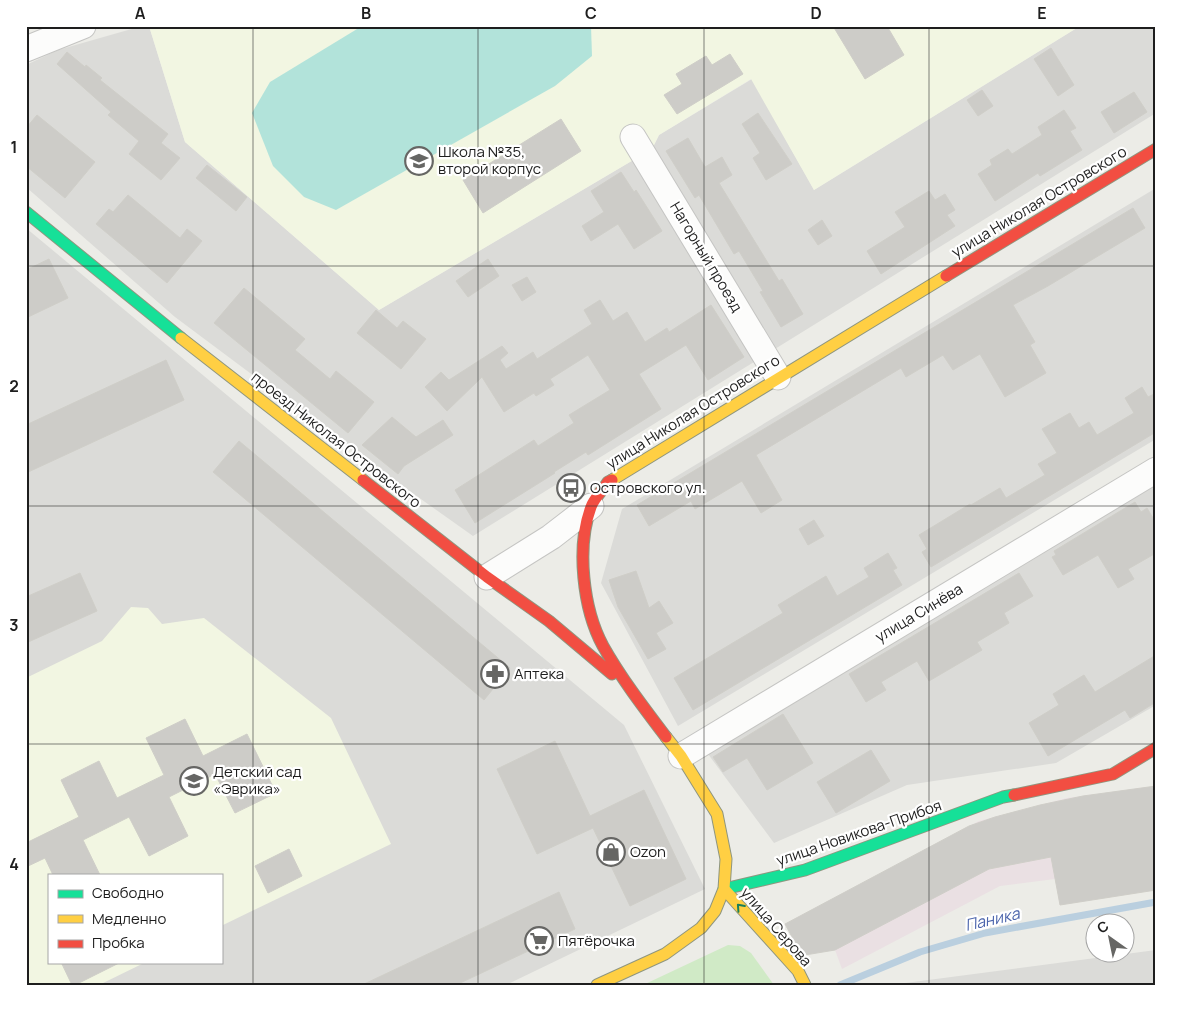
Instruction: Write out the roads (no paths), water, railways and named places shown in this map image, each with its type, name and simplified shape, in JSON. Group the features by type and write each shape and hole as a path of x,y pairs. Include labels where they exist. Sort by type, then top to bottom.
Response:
{"street":[{"path":"26,49 83,26"},
{"name":"Нагорный проезд","path":"633,137 778,377"},
{"name":"улица Николая Островского","path":"724,889 726,859 717,814 681,756 629,688 602,644 589,607 583,574 583,541 591,506 608,482 1156,149"},
{"name":"проезд Николая Островского","path":"26,212 143,308 487,577 549,620 629,688"},
{"name":"улица Синёва","path":"681,756 1156,470"},
{"path":"487,577 551,537 591,506"},
{"name":"улица Новикова-Прибоя","path":"724,889 805,870 1002,797 1113,774 1156,748"},
{"path":"1113,774 1156,766"},
{"path":"597,985 665,954 701,928 714,911 724,889"},
{"name":"улица Серова","path":"724,889 798,971 805,985"}],"waterway":[{"name":"Паника","path":"840,985 920,952 985,933 1156,902"}],"place":[{"name":"Школа №35, второй корпус","path":"419,161"},
{"name":"Островского ул.","path":"571,488"},
{"name":"Аптека","path":"495,674"},
{"name":"Детский сад «Эврика»","path":"194,781"},
{"name":"Ozon","path":"611,852"},
{"name":"Пятёрочка","path":"539,941"}]}
